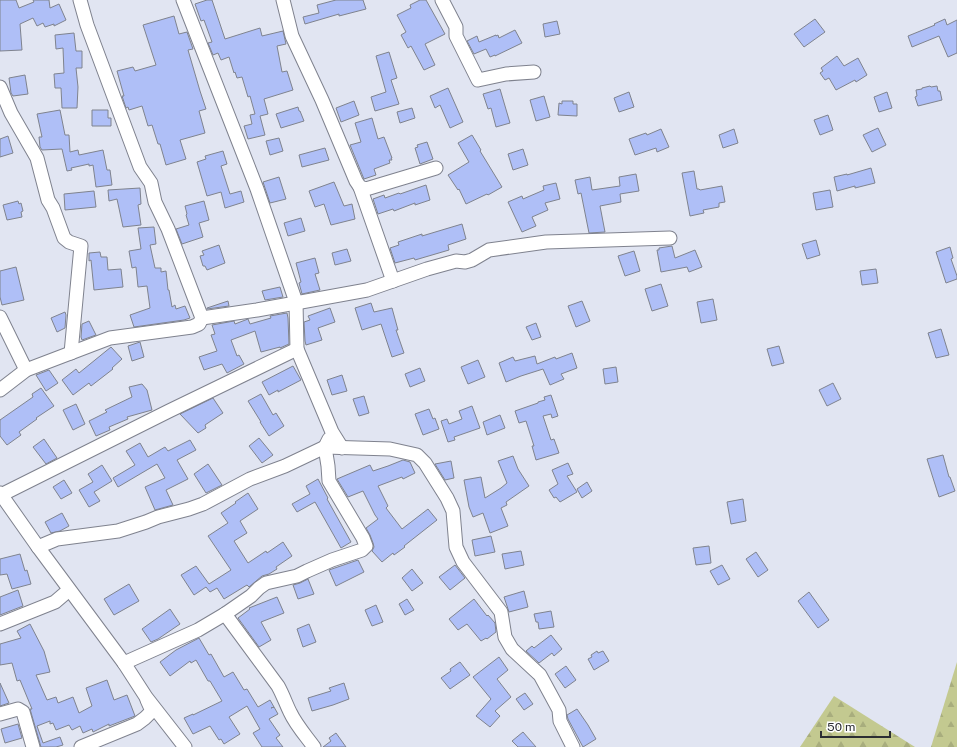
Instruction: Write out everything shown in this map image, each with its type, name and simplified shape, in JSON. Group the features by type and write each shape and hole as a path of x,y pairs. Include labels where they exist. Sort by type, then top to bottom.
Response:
{"street":[{"path":"0,390 26,370 110,338 192,327 199,324 202,318 168,229 155,202 151,183 140,166 87,25 80,0"},
{"path":"184,0 257,189 296,302 297,349 332,432 342,448"},
{"path":"283,0 292,36 360,187 393,281"},
{"path":"442,0 456,28 456,36 478,80 506,74 534,72"},
{"path":"0,87 11,113 37,158 48,200 53,208 64,238 69,242 81,246 71,353"},
{"path":"360,187 366,189 436,168"},
{"path":"202,318 257,310 367,290 427,269 456,261 465,262 472,260 489,250 546,242 670,238"},
{"path":"0,316 26,370"},
{"path":"185,747 146,697 124,663 69,590 1,494 297,349"},
{"path":"124,663 189,635 225,614 266,584 297,576 332,560 362,550 366,546 363,538 329,481 325,447 332,432"},
{"path":"38,547 57,539 118,531 158,517 203,504 250,479 285,466 325,447 390,450 417,454 425,462 447,498 453,511 456,547 463,562 501,612 505,637 512,649 540,675 559,710 560,721 573,747"},
{"path":"0,624 55,602 69,590"},
{"path":"225,614 278,686 291,714 314,747"},
{"path":"81,747 137,724 145,718 152,710 146,697"},
{"path":"0,714 18,709 23,712 33,747"}],"green space":[{"path":"957,662 957,747 931,747"},
{"path":"834,696 915,747 800,747"}],"building":[{"path":"0,0 16,0 19,8 34,2 33,0 49,0 50,8 59,4 66,20 54,26 54,24 45,27 43,23 37,26 33,18 20,24 22,50 0,51"},
{"path":"212,0 225,39 260,28 262,36 283,31 286,44 277,46 282,72 287,71 293,90 264,99 268,114 260,116 265,135 248,139 244,126 252,124 250,115 255,114 250,96 248,97 242,77 237,78 235,72 234,73 229,57 221,60 218,53 213,55 208,43 212,42 204,20 201,21 195,4"},
{"path":"336,0 363,0 366,9 339,16 339,14 305,24 303,17 319,13 317,5"},
{"path":"420,0 426,0 445,34 425,44 435,65 424,70 411,46 408,48 401,35 406,32 397,15 411,8 410,5"},
{"path":"174,16 179,34 187,32 193,49 188,50 206,109 199,111 205,133 180,140 186,159 166,165 160,144 158,144 152,125 148,126 142,106 129,110 128,107 126,108 117,71 133,67 135,71 156,65 143,25"},
{"path":"815,19 825,32 804,47 794,34"},
{"path":"945,19 947,25 957,20 957,53 948,57 939,36 912,47 908,36 935,25 934,24"},
{"path":"557,21 560,34 545,37 543,24"},
{"path":"515,30 522,43 495,56 490,57 486,49 474,54 467,41 477,36 479,42 496,35 498,35 499,38"},
{"path":"74,33 76,51 82,51 82,68 76,68 78,87 77,108 62,108 61,88 55,88 54,74 64,73 63,48 56,49 55,35"},
{"path":"389,52 397,78 391,80 399,104 375,111 371,97 386,92 376,56"},
{"path":"837,56 844,66 858,58 867,75 856,82 855,80 836,90 829,78 825,80 820,73 823,71 821,68"},
{"path":"25,75 28,94 13,96 11,93 9,78"},
{"path":"930,86 937,86 942,100 918,106 915,97 917,96 916,90"},
{"path":"448,88 463,122 450,128 440,105 435,108 430,96"},
{"path":"500,89 510,123 496,127 491,108 488,109 483,94"},
{"path":"629,92 634,107 619,112 614,98"},
{"path":"887,92 892,108 879,112 874,97"},
{"path":"544,96 550,117 536,121 530,100"},
{"path":"354,101 359,115 341,122 336,108"},
{"path":"562,101 573,101 573,104 577,104 577,116 558,115 559,103 562,104"},
{"path":"298,107 304,121 281,128 276,114"},
{"path":"412,108 415,118 400,123 397,112"},
{"path":"60,110 65,135 69,135 70,152 78,150 79,155 103,150 107,170 110,170 112,185 96,187 93,165 89,166 89,164 71,168 72,170 67,171 62,149 42,150 40,147 39,137 42,137 37,114"},
{"path":"92,110 108,110 108,118 111,118 111,126 92,126"},
{"path":"828,115 833,130 820,135 814,120"},
{"path":"372,118 378,139 384,137 392,160 389,160 390,163 374,169 376,175 364,179 350,145 361,142 355,123"},
{"path":"878,128 886,145 872,152 863,135"},
{"path":"661,129 669,147 657,152 656,148 635,155 629,139 646,133 647,135"},
{"path":"734,129 738,143 723,148 719,135"},
{"path":"472,135 502,187 488,195 487,194 466,204 459,189 458,190 448,175 469,162 458,143"},
{"path":"8,136 13,153 0,157 0,139"},
{"path":"279,138 283,151 270,155 266,141"},
{"path":"427,142 433,159 420,164 415,148 418,147 417,145"},
{"path":"325,148 329,160 302,167 299,155"},
{"path":"523,149 528,165 513,170 508,154"},
{"path":"223,151 227,164 221,166 230,194 241,191 244,202 225,208 221,192 207,196 197,162 206,159 205,156"},
{"path":"871,168 875,183 837,191 834,177"},
{"path":"694,171 697,189 700,190 722,186 725,202 719,203 719,207 703,210 704,213 690,216 682,173"},
{"path":"636,174 639,191 620,194 621,202 600,206 605,232 589,233 581,193 578,194 575,180 590,177 592,190 620,186 619,177"},
{"path":"279,177 286,199 270,203 263,182"},
{"path":"334,182 344,206 352,204 355,219 331,225 324,204 315,207 309,191"},
{"path":"556,183 560,199 545,203 548,210 532,217 536,226 522,232 508,202 522,196 523,199 544,190 543,186"},
{"path":"426,185 430,200 415,205 415,203 394,211 393,209 378,214 373,199 384,195 385,198"},
{"path":"140,188 141,204 138,205 141,225 123,227 117,199 109,201 108,190"},
{"path":"830,190 833,207 816,210 813,193"},
{"path":"94,191 96,207 65,210 64,194"},
{"path":"18,201 19,204 21,203 23,211 21,212 22,217 7,220 3,205"},
{"path":"204,201 209,220 199,223 203,237 182,244 176,229 189,225 185,206"},
{"path":"301,218 305,231 288,236 284,223"},
{"path":"462,224 466,239 448,245 449,250 415,260 414,258 395,263 390,248 399,245 398,242 422,234 422,236"},
{"path":"154,227 156,244 150,245 155,268 161,268 161,272 166,271 172,307 175,305 176,309 185,306 190,318 134,327 130,315 150,308 147,286 138,287 136,267 132,268 129,251 141,249 138,228"},
{"path":"816,240 820,255 807,259 802,244"},
{"path":"219,245 225,263 207,270 205,266 203,266 200,256 204,255 202,251"},
{"path":"672,246 675,258 695,250 702,267 689,272 687,267 661,272 657,250 659,250 659,248"},
{"path":"950,247 953,258 951,259 957,279 946,283 936,252"},
{"path":"347,249 351,261 335,265 332,253"},
{"path":"634,251 640,271 625,276 618,256"},
{"path":"100,252 101,257 107,257 108,270 121,269 123,287 94,290 89,253"},
{"path":"315,258 319,273 315,274 320,290 302,294 299,283 301,282 296,263"},
{"path":"16,267 24,300 2,305 0,297 0,271"},
{"path":"876,269 878,283 862,285 860,271"},
{"path":"661,284 668,306 652,311 645,289"},
{"path":"280,287 283,297 265,300 262,291"},
{"path":"713,299 717,320 701,323 697,302"},
{"path":"228,301 229,306 207,309 207,308"},
{"path":"582,301 590,321 576,327 568,306"},
{"path":"371,303 374,312 392,308 398,330 396,330 404,353 392,357 381,324 362,330 355,308"},
{"path":"330,308 335,322 318,328 322,340 306,345 304,322 310,320 308,316"},
{"path":"65,312 65,328 57,332 51,318"},
{"path":"287,313 289,344 280,348 261,352 255,331 231,340 237,356 239,355 244,364 227,373 222,364 204,370 199,357 217,351 211,335 215,334 212,325 234,321 235,324 248,319 250,324 271,318 270,316"},
{"path":"89,321 96,335 82,340 82,324"},
{"path":"536,323 541,337 532,340 526,327"},
{"path":"941,329 949,355 936,358 928,333"},
{"path":"140,342 144,357 132,361 128,346"},
{"path":"779,346 784,363 772,366 767,349"},
{"path":"111,347 122,359 112,368 113,369 91,386 89,383 73,395 62,380 76,369 79,373"},
{"path":"572,353 577,368 561,374 564,379 550,385 543,369 506,382 499,363 513,357 515,361 535,356 537,364 555,357 556,359"},
{"path":"478,360 485,377 468,384 461,367"},
{"path":"293,366 301,380 269,395 262,382"},
{"path":"616,367 618,382 605,384 603,369"},
{"path":"420,368 425,381 410,387 405,374"},
{"path":"49,370 58,383 46,391 36,375"},
{"path":"342,375 347,391 332,395 327,380"},
{"path":"833,383 841,399 827,406 819,390"},
{"path":"142,384 147,390 152,410 127,417 128,419 109,427 110,430 96,436 89,421 107,412 105,410 132,397 129,387"},
{"path":"41,388 54,406 19,432 21,435 7,445 0,436 0,420 33,397 32,394"},
{"path":"261,394 273,415 276,413 284,426 269,436 248,401"},
{"path":"551,395 558,416 552,418 551,414 543,416 551,440 554,439 559,453 536,460 532,446 534,446 526,421 519,423 515,411 545,400 544,397"},
{"path":"364,396 369,413 359,416 353,399"},
{"path":"213,398 223,413 205,425 206,428 198,433 180,414"},
{"path":"76,404 85,424 73,430 63,410"},
{"path":"472,406 480,428 454,437 455,440 448,442 441,421 447,419 449,424 462,419 459,411"},
{"path":"429,409 433,419 435,418 439,429 423,435 415,414"},
{"path":"500,415 505,428 487,435 483,422"},
{"path":"259,438 273,455 262,463 249,446"},
{"path":"44,439 57,458 46,464 33,447"},
{"path":"190,440 196,450 177,460 188,479 166,490 173,505 155,510 145,487 165,478 157,464 118,487 113,478 135,465 126,451 140,443 148,457 165,447 168,451"},
{"path":"943,455 949,477 955,491 939,497 927,459"},
{"path":"513,456 518,469 529,486 506,502 507,505 501,508 508,526 490,533 483,513 473,517 469,507 464,480 481,477 485,498 507,483 498,461"},
{"path":"403,460 410,462 415,473 403,479 402,477 378,486 388,506 386,508 402,529 428,509 437,520 404,546 405,547 394,555 393,553 382,562 372,551 374,547 373,543 366,528 378,519 363,491 348,497 337,479 370,465 373,471"},
{"path":"451,461 454,478 445,480 435,464"},
{"path":"568,463 573,474 567,476 577,492 560,502 556,497 554,498 549,490 558,484 552,470"},
{"path":"208,464 222,485 206,493 194,474"},
{"path":"102,465 112,481 94,492 100,501 89,507 79,490 93,482 88,474"},
{"path":"318,479 328,498 327,499 351,542 341,548 315,502 297,512 292,504 310,494 306,486"},
{"path":"64,480 72,493 61,499 53,487"},
{"path":"587,482 592,491 582,498 577,489"},
{"path":"248,493 258,509 240,521 247,533 234,541 248,563 266,551 267,553 283,542 292,556 276,567 277,569 262,576 249,587 247,585 224,599 217,588 210,592 206,587 194,595 181,575 196,566 209,584 231,570 208,536 228,523 221,513"},
{"path":"743,499 746,521 731,524 727,502"},
{"path":"62,513 69,526 60,531 51,533 45,522"},
{"path":"491,536 495,552 475,556 472,540"},
{"path":"709,546 711,563 696,565 693,548"},
{"path":"521,551 524,565 505,569 502,554"},
{"path":"756,552 768,570 758,577 746,559"},
{"path":"20,554 31,584 12,589 7,574 0,575 0,559"},
{"path":"358,560 364,572 336,586 329,570"},
{"path":"455,565 465,578 450,590 439,577"},
{"path":"722,565 730,579 718,585 710,571"},
{"path":"412,569 423,583 412,591 402,578"},
{"path":"308,579 314,594 298,599 293,585"},
{"path":"129,584 139,601 114,615 104,599"},
{"path":"18,590 23,606 0,615 0,597"},
{"path":"524,591 528,607 509,612 504,597"},
{"path":"809,592 829,620 818,628 798,601"},
{"path":"277,597 284,613 261,622 271,640 259,647 238,618 250,609 249,608"},
{"path":"407,599 414,610 405,615 399,604"},
{"path":"474,599 487,616 488,615 495,623 496,632 487,639 486,638 481,641 467,624 458,630 449,619"},
{"path":"376,605 383,622 372,626 365,610"},
{"path":"170,609 180,624 151,642 142,629"},
{"path":"551,611 554,627 539,629 538,622 536,622 534,614"},
{"path":"30,624 44,651 50,672 36,675 47,700 56,697 58,703 73,697 79,713 92,706 86,688 107,680 114,700 127,695 135,716 109,726 109,724 93,732 92,729 83,733 80,726 72,730 69,725 56,730 53,723 50,724 50,721 37,726 43,743 60,737 63,745 56,747 41,747 30,709 32,709 20,680 17,681 12,663 0,665 0,644 21,638 17,631"},
{"path":"309,624 316,642 303,647 297,629"},
{"path":"551,635 562,649 554,656 552,653 539,663 526,651 532,646 534,648"},
{"path":"199,638 209,655 211,654 224,677 233,672 244,690 247,689 258,707 270,700 278,714 269,719 280,735 276,738 283,747 262,747 253,733 260,729 247,706 229,717 240,734 224,744 221,739 219,740 210,726 193,734 184,718 222,701 196,660 191,663 190,661 170,676 160,662 176,650"},
{"path":"597,651 598,653 603,651 609,661 594,670 588,659"},
{"path":"499,657 508,670 497,679 511,697 495,711 500,716 490,727 476,716 491,699 473,677"},
{"path":"460,662 470,675 450,689 441,678"},
{"path":"566,666 576,680 565,688 555,674"},
{"path":"0,683 9,703 0,706"},
{"path":"344,683 349,699 312,711 308,698 331,691 329,688"},
{"path":"525,693 533,704 524,710 516,699"},
{"path":"577,709 596,739 583,747 567,715"},
{"path":"18,724 22,738 5,743 1,729"},
{"path":"523,732 536,747 518,747 512,741"},
{"path":"336,733 346,747 323,747 331,741 329,738"}]}
